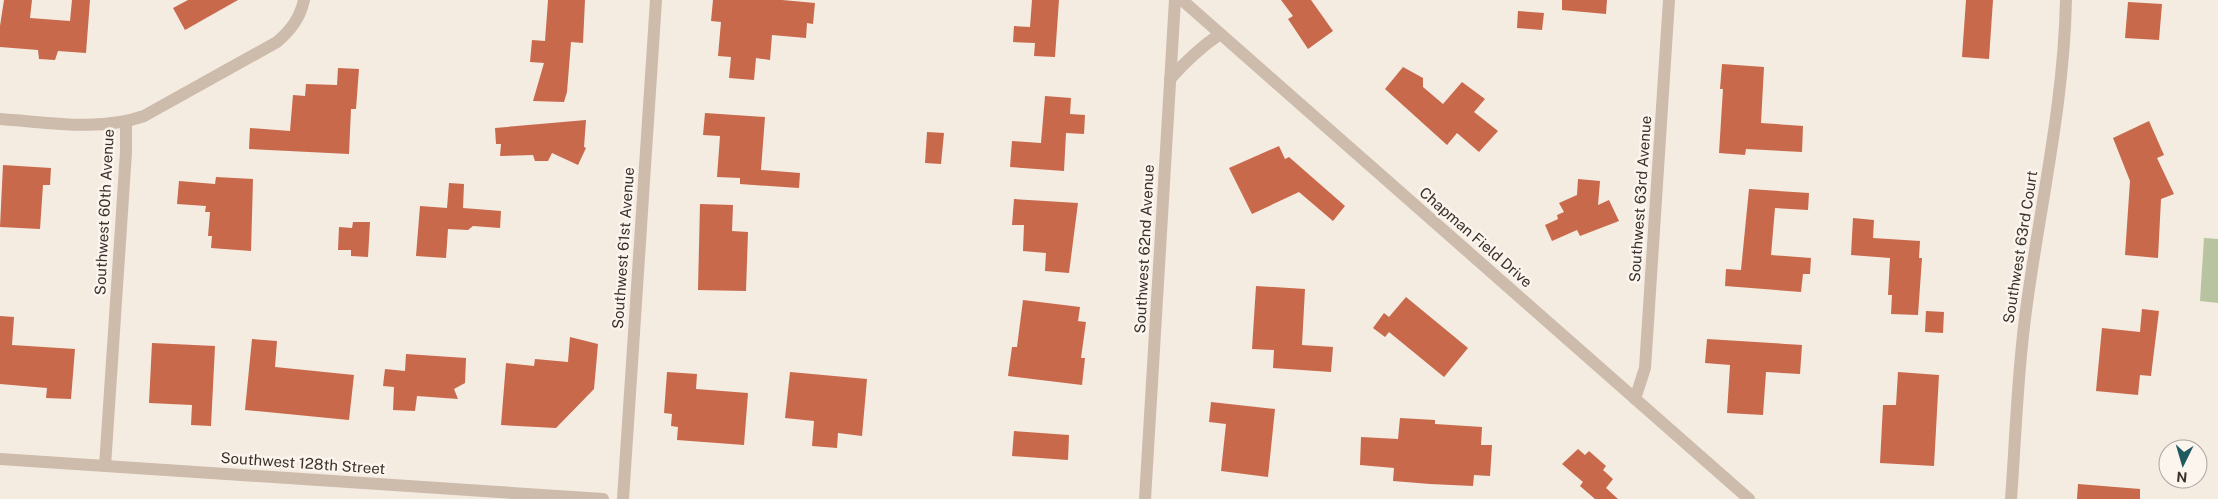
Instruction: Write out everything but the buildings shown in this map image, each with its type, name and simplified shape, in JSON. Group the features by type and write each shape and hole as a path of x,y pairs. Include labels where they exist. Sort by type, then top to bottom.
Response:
{"street":[{"name":"Southwest 60th Avenue","path":"105,466 126,152 126,122 162,107 277,42 299,18 304,0"},
{"name":"Southwest 61st Avenue","path":"623,499 656,0"},
{"name":"Southwest 62nd Avenue","path":"1144,499 1175,0"},
{"name":"Chapman Field Drive","path":"1182,0 1749,499"},
{"name":"Southwest 63rd Avenue","path":"1636,399 1645,368 1669,0"},
{"name":"Southwest 63rd Court","path":"2011,499 2024,326 2056,120 2063,60 2066,0"},
{"path":"1170,79 1186,61 1220,34"},
{"path":"0,119 72,124 126,122"},
{"name":"Southwest 128th Street","path":"0,459 603,499"}],"green space":[{"path":"2204,238 2218,239 2218,303 2200,301"}]}
